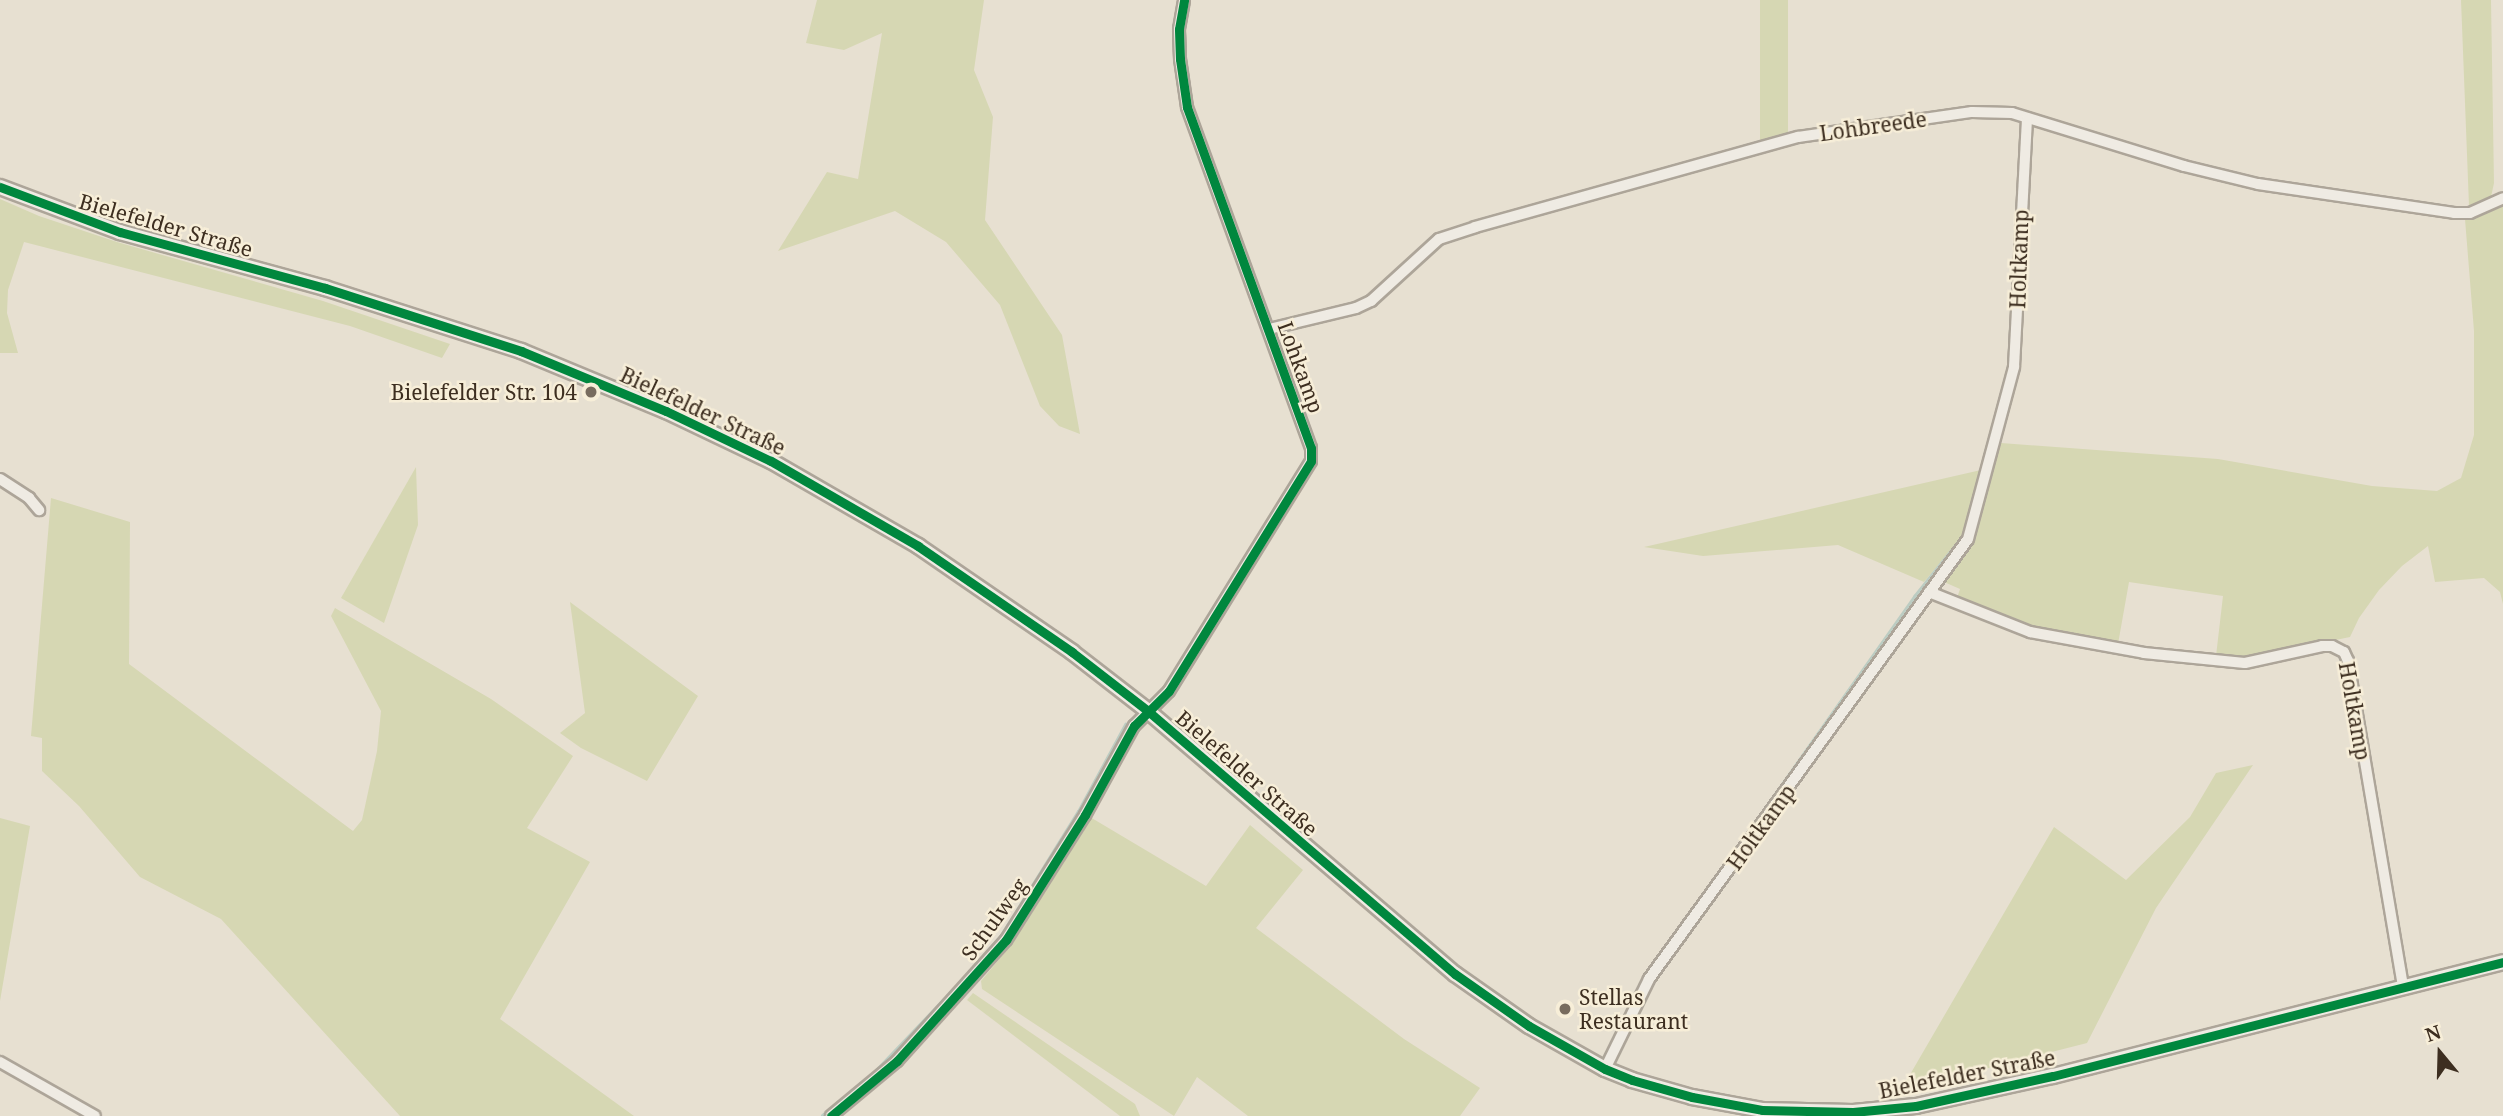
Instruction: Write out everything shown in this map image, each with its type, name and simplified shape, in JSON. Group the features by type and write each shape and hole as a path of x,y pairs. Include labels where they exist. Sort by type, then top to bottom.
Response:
{"main road":[{"name":"Bielefelder Straße","path":"0,187 120,232 454,328 533,356 666,411 771,461 918,546 1072,652 1148,711 1455,974 1529,1026 1605,1069 1692,1097 1762,1110 1853,1112 1916,1106 2039,1080 2503,962"}],"street":[{"name":"Lohkamp","path":"1148,711 1169,691 1311,461 1311,448 1187,107 1182,84 1179,29 1184,0"},
{"name":"Lohbreede","path":"1269,329 1356,308 1371,301 1439,239 1798,137 1972,112 1992,110 2027,118 2184,166 2258,184 2454,214 2470,213 2503,198"},
{"name":"Holtkamp","path":"1605,1069 1650,979 1968,538 2010,391 2014,366 2027,118"},
{"path":"0,479 29,498 39,510"},
{"name":"Holtkamp","path":"1929,592 2030,632 2144,653 2245,663 2322,646 2332,646 2344,652 2348,661 2403,986"},
{"name":"Schulweg","path":"831,1116 897,1061 1006,940 1085,815 1134,726 1148,711"},
{"path":"0,1062 95,1116"}],"green space":[{"path":"817,0 984,0 974,70 993,117 985,220 1062,335 1080,434 1059,426 1040,406 1000,305 946,242 895,211 778,251 827,172 858,179 882,33 844,50 806,43"},
{"path":"1760,0 1788,0 1788,142 1760,142"},
{"path":"2461,0 2491,0 2494,183 2491,197 2469,206"},
{"path":"0,199 39,216 117,242 323,301 450,344 442,358 350,326 24,242 8,290 7,313 18,353 0,353"},
{"path":"2503,204 2503,604 2500,592 2484,578 2435,582 2428,546 2402,566 2379,590 2359,618 2350,637 2244,659 2216,656 2223,596 2129,582 2118,644 2031,629 1957,598 1960,589 1944,582 1974,539 2001,443 2218,459 2372,486 2437,491 2461,478 2474,435 2474,331 2465,219 2491,211"},
{"path":"416,467 418,525 384,623 341,598"},
{"path":"1981,470 1963,535 1924,582 1838,545 1703,556 1644,547"},
{"path":"51,498 130,522 129,664 353,831 362,820 377,751 381,711 331,616 335,608 491,699 573,756 527,828 590,862 500,1019 634,1116 400,1116 221,919 140,877 79,806 42,771 42,738 31,736"},
{"path":"570,602 698,696 647,781 581,748 560,733 585,713"},
{"path":"2253,765 2156,908 2087,1043 1901,1090 2054,827 2126,880 2190,817 2216,773"},
{"path":"1090,817 1206,886 1250,825 1303,870 1256,928 1404,1039 1480,1088 1460,1116 1248,1116 1197,1077 1174,1116 982,989 981,981 1012,944"},
{"path":"0,818 30,826 0,1001"},
{"path":"973,993 1135,1104 1140,1116 1120,1116 967,1000"}],"waterway":[{"path":"1765,810 1915,597 1963,537"},
{"path":"964,979 1002,936 1079,812 1126,725"},
{"path":"873,1075 952,992"},
{"path":"823,1116 835,1107"}],"cycle path":[{"path":"831,1116 897,1061 1006,940 1085,815 1134,726 1169,691 1311,461 1311,448 1187,107 1179,29 1184,0"},
{"path":"0,187 120,232 325,288 521,351 666,411 771,461 918,546 1072,652 1148,711 1455,974 1529,1026 1605,1069 1632,1080 1692,1097 1762,1110 1853,1112 1916,1106 2053,1076 2503,962"}],"place":[{"name":"Bielefelder Str. 104","path":"591,392"},
{"name":"Stellas Restaurant","path":"1565,1009"}]}
